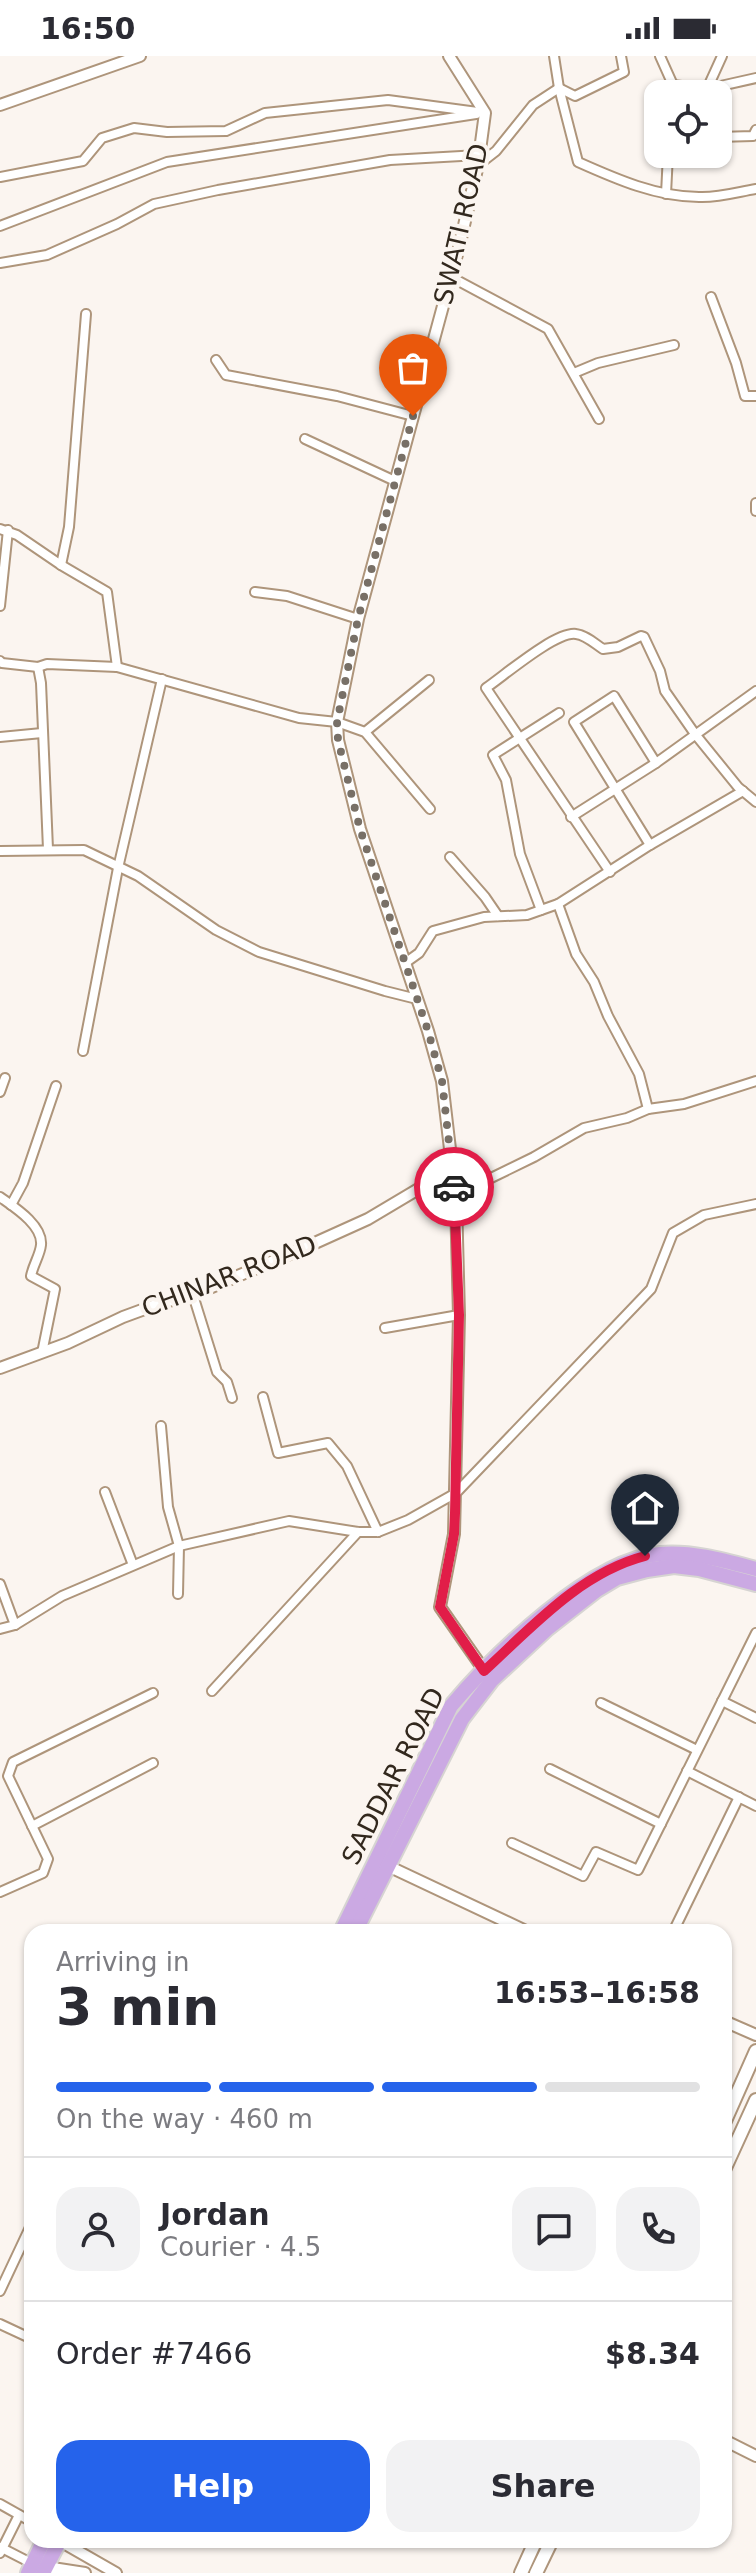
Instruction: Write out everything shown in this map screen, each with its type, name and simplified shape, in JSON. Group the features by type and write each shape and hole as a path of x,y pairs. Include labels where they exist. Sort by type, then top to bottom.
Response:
{"main road":[{"path":"382,1863 488,1676 560,1600 628,1560 645,1556 678,1553 756,1569"},
{"path":"488,1676 597,1590 617,1578 674,1566 699,1569 756,1584"},
{"name":"SADDAR ROAD","path":"346,1924 382,1863"},
{"name":"SADDAR ROAD","path":"358,1924 382,1863"},
{"path":"732,2105 756,2051"},
{"path":"732,2152 756,2100"},
{"path":"37,2569 42,2548"},
{"path":"37,2569 54,2548"},
{"path":"521,2573 532,2548"},
{"path":"536,2573 548,2548"}],"street":[{"path":"0,105 140,56"},
{"path":"449,56 485,113"},
{"path":"554,56 578,162 614,178 666,194 701,198 756,189"},
{"path":"559,88 575,96 624,72 621,56"},
{"path":"660,56 669,80"},
{"path":"711,80 722,56"},
{"path":"732,83 756,78"},
{"path":"0,263 47,255 154,204 205,193 390,160 479,160 496,151 533,105 559,88"},
{"path":"0,177 83,161 102,138 134,128 167,132 226,131 265,113 388,100 485,113"},
{"path":"0,226 167,162 485,113"},
{"name":"SWATI ROAD","path":"485,113 479,160 451,277 358,619 337,722 338,740 360,829 442,1081 456,1200 459,1315 454,1534 440,1607 488,1676"},
{"path":"732,137 753,136 756,130"},
{"path":"666,194 667,168"},
{"path":"451,277 548,329 599,419"},
{"path":"711,297 745,396 756,396"},
{"path":"61,565 69,527 86,314"},
{"path":"574,373 598,363 674,345"},
{"path":"216,360 226,375 337,396 413,416"},
{"path":"305,439 395,481"},
{"path":"756,503 756,511"},
{"path":"0,606 4,529 107,592 117,667"},
{"path":"255,592 287,596 358,619"},
{"path":"610,872 486,688 557,638 574,633 585,636 603,649 644,637 660,671 665,691 695,734 756,802"},
{"path":"0,661 38,667 47,664 117,667 299,718 337,722 365,732 430,809"},
{"path":"38,667 48,849"},
{"path":"83,1051 118,868 162,679"},
{"path":"365,732 429,680"},
{"path":"571,817 656,763 756,691"},
{"path":"650,845 574,722 614,696 656,763"},
{"path":"541,910 520,854 506,780 493,755 559,713"},
{"path":"0,737 42,733"},
{"path":"405,963 419,953 433,931 484,917 527,915 558,904 743,791"},
{"path":"0,851 84,850 138,876 216,930 259,952 417,999"},
{"path":"450,857 498,916"},
{"path":"558,904 576,954 594,982 639,1074 648,1109"},
{"path":"0,1092 5,1078"},
{"path":"456,1200 584,1128 627,1118 648,1109 684,1104 756,1081"},
{"path":"11,1205 23,1183 56,1086"},
{"name":"CHINAR ROAD","path":"0,1368 123,1317 193,1295 368,1219 452,1169"},
{"path":"0,1197 40,1234 42,1243 31,1276 55,1289 42,1353"},
{"path":"0,1629 15,1625 62,1596 179,1546 289,1521 358,1532 378,1532 408,1520 456,1493 651,1289 673,1233 704,1215 756,1204"},
{"path":"193,1295 217,1372 227,1382 232,1398"},
{"path":"385,1328 459,1315"},
{"path":"263,1397 278,1453 328,1443 347,1466 378,1532"},
{"path":"161,1426 168,1507 179,1546 178,1594"},
{"path":"105,1492 133,1565"},
{"path":"212,1691 358,1532"},
{"path":"0,1584 15,1625"},
{"path":"512,1843 583,1876 596,1852 638,1870 756,1633"},
{"path":"0,1892 43,1873 48,1859 8,1776 13,1762 153,1693"},
{"path":"722,1701 756,1718"},
{"path":"601,1703 697,1750"},
{"path":"32,1826 153,1763"},
{"path":"550,1769 661,1824"},
{"path":"687,1771 756,1806"},
{"path":"677,1924 739,1797"},
{"path":"382,1863 511,1924"},
{"path":"732,2024 756,2035"},
{"path":"0,2291 24,2240"},
{"path":"0,2324 24,2335"},
{"path":"732,2444 756,2456"},
{"path":"0,2504 24,2518"},
{"path":"19,2515 1,2550 37,2569 85,2573"},
{"path":"74,2548 116,2573"}],"way so far":[{"path":"413,416 358,619 337,722 338,740 360,829 442,1081 454,1187"}],"route":[{"path":"454,1187 459,1315 455,1513 440,1607 484,1671 560,1600 614,1567 645,1556"}]}
